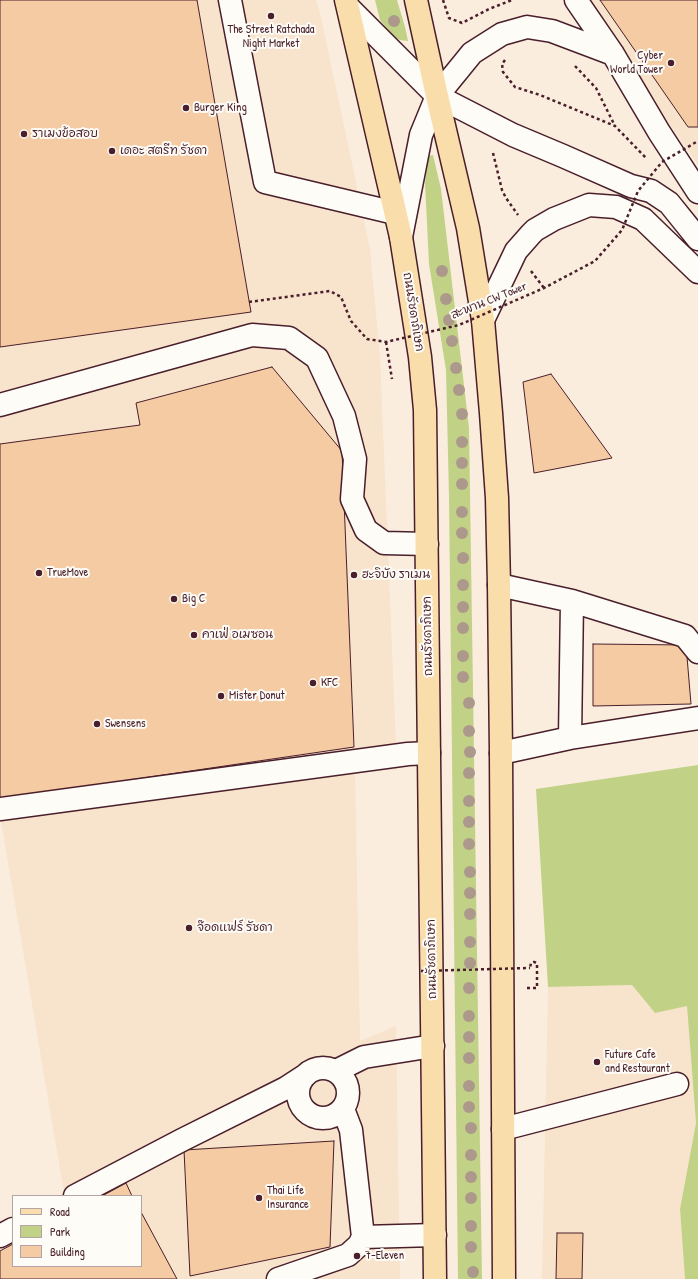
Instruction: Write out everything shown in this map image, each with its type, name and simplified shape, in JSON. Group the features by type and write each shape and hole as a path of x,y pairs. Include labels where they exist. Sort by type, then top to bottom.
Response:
{"main road":[{"path":"416,0 468,228 483,320 497,498 501,753 504,1279"},
{"name":"ถนนรัชดาภิเษก","path":"348,4 401,237 420,357 425,410 435,1279"}],"street":[{"path":"230,0 265,182 395,213"},
{"path":"576,0 613,54 659,132 698,192"},
{"path":"348,4 437,96 513,135 631,186 651,191 669,203 698,239"},
{"path":"401,237 421,135 437,96 472,53 502,34 527,27 552,31 613,54"},
{"path":"631,186 672,232 698,268"},
{"path":"483,320 516,251 535,230 554,219 589,205 616,207 643,219 698,272"},
{"path":"0,405 252,335 289,338 316,358 344,416 355,459 352,499 366,530 384,543 427,544"},
{"path":"499,585 572,601 685,636 698,652"},
{"path":"570,738 572,601"},
{"path":"501,753 570,738 698,718"},
{"path":"0,809 408,754 429,753"},
{"path":"336,1071 364,1057 433,1046"},
{"path":"77,1195 286,1088 312,1071 320,1068 328,1068 336,1071 343,1077 347,1084 349,1092 348,1101 337,1115 329,1118 317,1118 306,1112 301,1106 298,1098 298,1090 300,1082 306,1075"},
{"path":"503,1129 677,1084"},
{"path":"278,1279 348,1255 359,1245 363,1237 351,1130 343,1109"},
{"path":"0,1236 12,1230"},
{"path":"363,1237 435,1236"}],"path":[{"path":"443,0 449,18 462,23 489,9 512,0"},
{"path":"510,55 502,64 503,72 515,87 540,95 615,126"},
{"path":"570,62 576,66 596,88 615,126 658,170"},
{"name":"สะพาน CW Tower","path":"249,302 330,292 341,297 351,321 367,339 386,342 459,325 544,288 595,261 622,230 638,191 662,162 698,141"},
{"path":"493,153 502,190 518,215"},
{"path":"528,268 544,288"},
{"path":"386,342 392,379"},
{"path":"421,971 530,968 530,964 534,962 537,963 537,988 527,988"}],"shaded area":[{"path":"0,0 316,0 321,17 370,249 380,356 397,770 355,771 360,1041 396,1026 400,1279 0,1279 0,1226 12,1220 12,1267 142,1267 142,1195 61,1195 64,1193 0,815"},
{"name":"Cyber World Tower","path":"584,0 698,0 698,165"},
{"path":"632,985 655,1013 687,1005 696,1123 680,1209 685,1279 542,1279 548,987"}],"green space":[{"path":"375,0 397,0 408,41 400,40 394,37 380,20"},
{"path":"433,155 441,189 469,428 482,1279 458,1279 449,497 446,370 429,264 425,183 428,156"},
{"path":"698,765 698,1279 685,1279 680,1209 696,1123 687,1006 655,1013 632,985 548,987 536,789"}],"building":[{"name":"เดอะ สตรีท รัชดา","path":"0,0 197,0 251,312 0,347"},
{"name":"Cyber World Tower","path":"600,0 698,0 698,127 688,127"},
{"name":"Big C","path":"272,367 342,451 354,747 0,799 0,444 140,425 136,403"},
{"path":"551,374 612,458 534,473 523,382"},
{"path":"593,644 686,645 691,704 593,706"},
{"name":"Thai Life Insurance","path":"334,1141 330,1247 190,1276 184,1150"},
{"path":"126,1183 132,1195 104,1195"},
{"path":"142,1214 177,1279 0,1279 0,1251 12,1245 12,1267 142,1267"},
{"path":"557,1233 583,1233 582,1279 556,1279"}],"place":[{"name":"The Street Ratchada Night Market","path":"271,16"},
{"name":"Cyber World Tower","path":"671,63"},
{"name":"Burger King","path":"186,108"},
{"name":"ราเมงข้อสอบ","path":"24,134"},
{"name":"เดอะ สตรีท รัชดา","path":"112,151"},
{"name":"TrueMove","path":"39,573"},
{"name":"ฮะจิบัง ราเมน","path":"354,575"},
{"name":"Big C","path":"174,599"},
{"name":"คาเฟ่ อเมซอน","path":"194,635"},
{"name":"KFC","path":"313,683"},
{"name":"Mister Donut","path":"221,696"},
{"name":"Swensens","path":"97,724"},
{"name":"จ๊อดแฟร์ รัชดา","path":"189,928"},
{"name":"Future Cafe and Restaurant","path":"597,1062"},
{"name":"Thai Life Insurance","path":"259,1198"},
{"name":"7-Eleven","path":"357,1256"}]}
